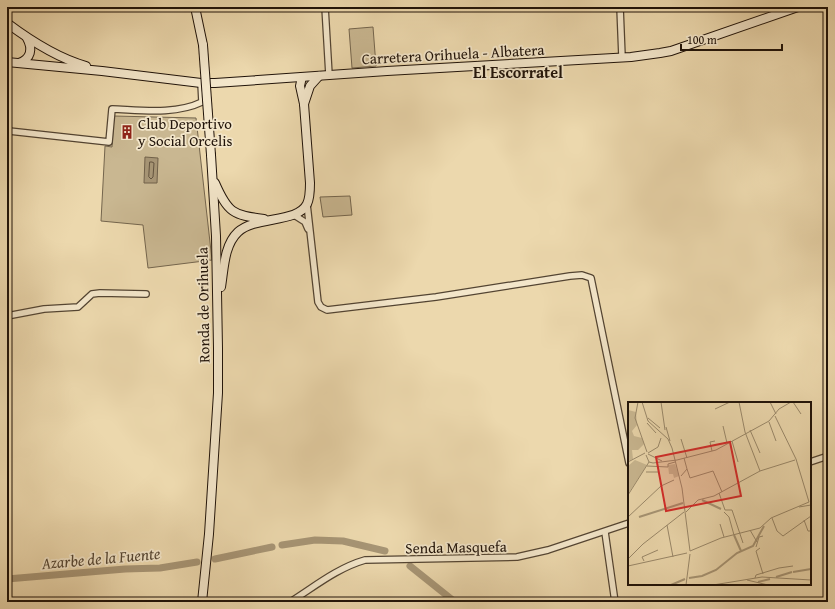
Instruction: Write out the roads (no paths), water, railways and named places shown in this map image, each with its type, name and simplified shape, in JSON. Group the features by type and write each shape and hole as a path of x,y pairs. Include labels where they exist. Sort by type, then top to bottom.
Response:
{"main road":[{"path":"195,7 203,45"},
{"name":"Ronda de Orihuela","path":"200,7 213,178 218,307 216,431 209,534 202,602"},
{"name":"Carretera Orihuela - Albatera","path":"102,71 201,83 275,80 329,75 622,57 671,51 795,7"},
{"path":"7,23 27,38 53,53 78,64 102,71"},
{"path":"18,63 24,61 31,52 31,46 27,38"},
{"path":"7,62 102,71"},
{"path":"304,104 310,86 318,76"},
{"path":"218,307 226,253 231,241 238,232 251,224 294,215 307,204 310,193 310,183 304,104 306,90 302,77"},
{"path":"275,80 290,83 296,87 304,104"},
{"path":"213,178 222,200 235,213 243,216 269,220"}],"street":[{"path":"325,7 329,75"},
{"path":"620,7 622,57"},
{"path":"7,132 109,142 112,109 159,111 192,107 202,102 201,83"},
{"path":"307,204 318,302 321,307 327,310 436,297 570,276 582,275 590,278 628,458"},
{"path":"294,215 305,222 310,232"},
{"path":"7,316 44,308 78,307 92,294 146,294"},
{"path":"811,462 828,456"},
{"name":"Senda Masquefa","path":"290,602 326,578 353,564 365,560 517,557 548,550 628,523"},
{"path":"605,532 615,602"}],"water":[{"path":"145,157 158,158 157,183 144,183"}],"waterway":[{"name":"Azarbe de la Fuente","path":"282,545 315,540 343,541 385,551"},
{"name":"Azarbe de la Fuente","path":"215,559 272,547"},
{"name":"Azarbe de la Fuente","path":"7,579 125,569 160,568 197,562"},
{"name":"Azarbe de la Fuente","path":"410,566 455,602"}],"place":[{"name":"Club Deportivo y Social Orcelis","path":"127,132"}],"district":[{"name":"El Escorratel","path":"518,72"}]}
